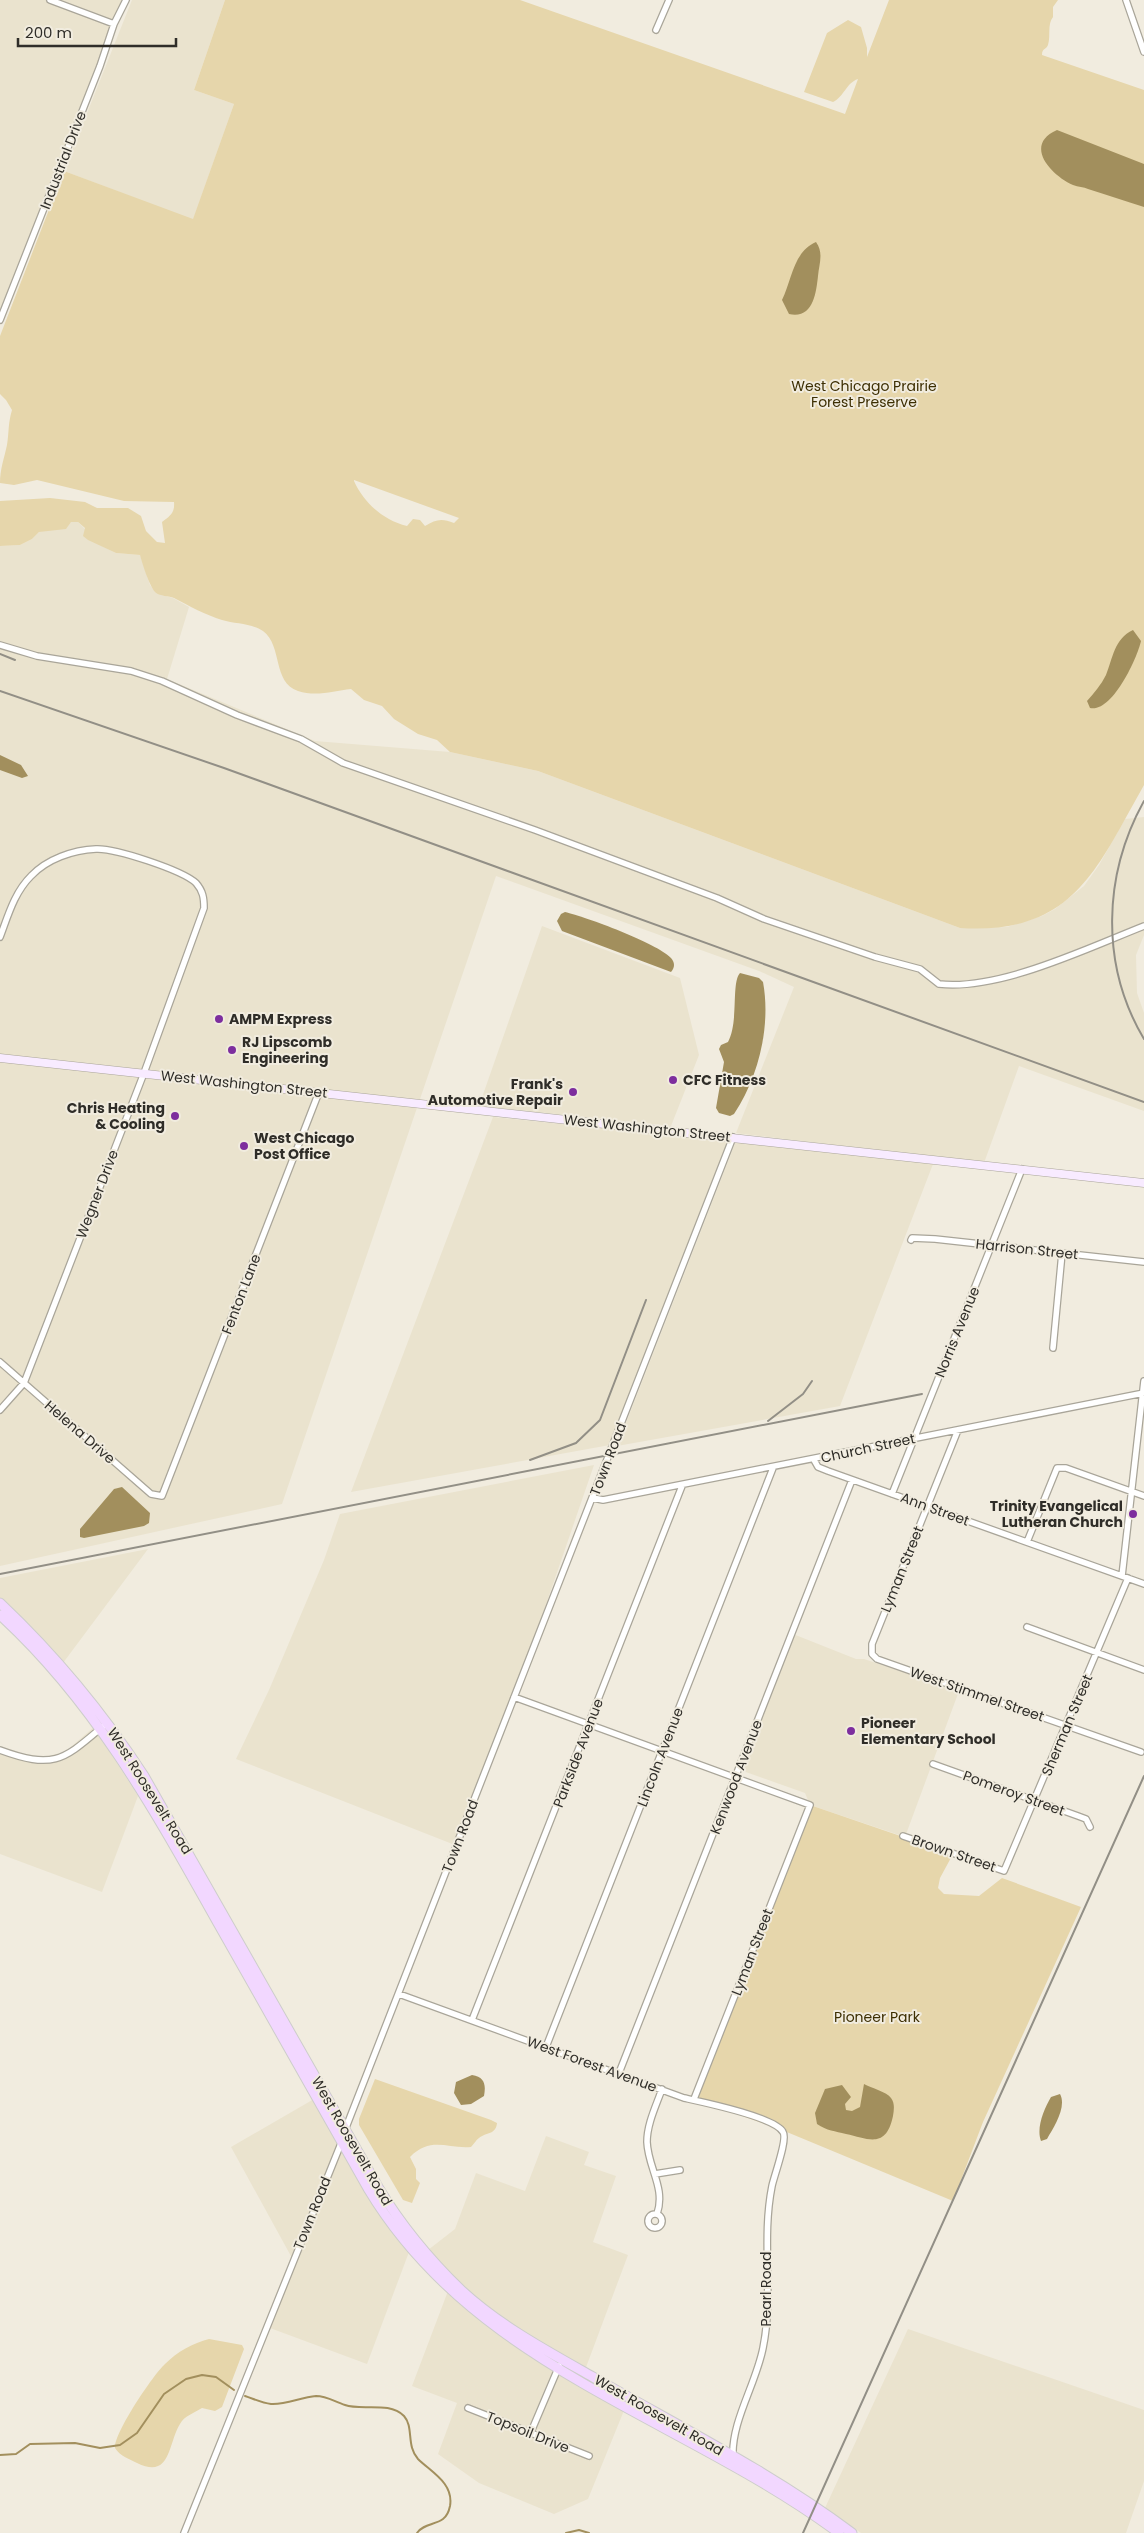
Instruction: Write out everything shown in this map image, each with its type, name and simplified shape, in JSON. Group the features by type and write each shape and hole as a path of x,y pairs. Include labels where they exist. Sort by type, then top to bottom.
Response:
{"main road":[{"name":"West Washington Street","path":"0,1058 1144,1183"},
{"name":"West Roosevelt Road","path":"0,1603 56,1660 164,1808 345,2130 396,2216 436,2265 487,2311 560,2364 785,2498 839,2533"},
{"name":"West Roosevelt Road","path":"0,1615 50,1666 104,1726 152,1805 378,2205 431,2272 461,2301 500,2332 733,2458 822,2511 852,2533"}],"street":[{"path":"50,0 114,24"},
{"name":"Industrial Drive","path":"0,320 104,57 114,24 126,0"},
{"path":"656,30 669,0"},
{"path":"1126,0 1144,52"},
{"path":"0,645 36,656 130,671 162,681 237,715 301,739 343,763 535,830 717,898 764,919 874,957 920,969 939,984 989,979 1037,967 1112,941 1144,926"},
{"name":"Wegner Drive","path":"0,937 16,895 31,875 64,855 97,849 116,850 184,876 196,883 204,894 204,908 144,1073 24,1383 0,1410"},
{"name":"Fenton Lane","path":"162,1496 319,1092"},
{"name":"Town Road","path":"184,2533 342,2142 345,2130 733,1137"},
{"name":"Norris Avenue","path":"892,1494 1022,1169"},
{"name":"Harrison Street","path":"911,1240 912,1238 935,1239 1144,1262"},
{"path":"1052,1348 1062,1253"},
{"name":"Helena Drive","path":"0,1362 151,1494 162,1496"},
{"path":"1122,1576 1144,1381"},
{"name":"Church Street","path":"593,1498 603,1500 682,1486 1143,1393"},
{"name":"Lyman Street","path":"872,1654 872,1644 958,1430"},
{"name":"Ann Street","path":"814,1460 818,1467 852,1480 1144,1584"},
{"path":"1027,1542 1054,1471 1059,1467 1144,1496"},
{"name":"Lincoln Avenue","path":"546,2047 773,1468"},
{"name":"Kenwood Avenue","path":"619,2073 852,1480"},
{"name":"Parkside Avenue","path":"472,2020 682,1486"},
{"name":"Sherman Street","path":"1004,1871 1128,1578"},
{"path":"1027,1627 1144,1670"},
{"name":"West Stimmel Street","path":"872,1654 876,1659 1141,1752"},
{"path":"514,1697 736,1777"},
{"path":"0,1750 27,1760 51,1760 64,1757 77,1749 104,1726"},
{"name":"Pomeroy Street","path":"933,1764 1086,1819 1090,1827"},
{"name":"Lyman Street","path":"694,2099 810,1805 736,1777"},
{"name":"Brown Street","path":"903,1836 1004,1871"},
{"name":"West Forest Avenue","path":"399,1994 662,2089 776,2126 784,2133"},
{"path":"657,2214 660,2193 648,2149 648,2132 662,2089"},
{"name":"Pearl Road","path":"733,2458 732,2441 764,2347 768,2307 767,2218 784,2133"},
{"path":"655,2174 680,2170"},
{"path":"530,2432 560,2364"},
{"name":"Topsoil Drive","path":"468,2408 589,2456"},
{"path":"715,2448 732,2441"}],"shaded area":[{"path":"0,0 124,0 0,310"},
{"path":"132,0 225,0 194,90 234,104 193,220 64,171"},
{"path":"1057,130 1144,164 1144,207 1073,185 1056,174 1049,167 1041,151 1042,144 1047,136"},
{"path":"816,242 820,250 820,259 812,304 803,313 797,315 789,314 782,300 794,267 802,252"},
{"path":"71,522 78,522 102,546 116,553 140,555 150,585 156,593 173,598 189,607 167,679 315,741 450,752 538,771 960,928 1007,927 1042,916 1055,909 1084,886 1099,865 1125,819 1144,817 1144,935 1136,955 1137,993 1144,1013 1144,1111 1019,1066 984,1163 736,1133 794,987 759,971 496,876 282,1504 0,1566 0,546 20,545 32,539 39,532"},
{"path":"1133,630 1141,641 1129,671 1115,694 1107,702 1098,707 1090,708 1087,701 1104,679 1115,649 1122,638"},
{"path":"0,755 21,765 28,776 22,778 0,770"},
{"path":"565,912 604,925 651,945 671,958 674,963 671,972 562,931 557,921 561,914"},
{"path":"542,926 680,978 699,1055 671,1126 479,1106"},
{"path":"740,973 759,978 763,982 765,998 764,1033 761,1050 750,1084 734,1114 730,1116 719,1113 716,1108 724,1062 719,1049 721,1045 728,1042 731,1034 737,978"},
{"path":"493,1117 728,1141 610,1445 351,1492"},
{"path":"736,1141 933,1164 840,1406 617,1446"},
{"path":"594,1465 531,1648 455,1845 236,1759 269,1690 324,1560 340,1514"},
{"path":"122,1487 150,1513 149,1523 144,1526 84,1538 80,1537 80,1529 114,1489"},
{"path":"148,1549 63,1663 0,1598 0,1578"},
{"name":"Pioneer Elementary School","path":"793,1634 856,1659 864,1659 959,1691 905,1837 810,1805 805,1793 743,1771"},
{"path":"94,1727 138,1796 102,1892 0,1854 0,1746 23,1754 45,1757 65,1752"},
{"path":"472,2075 484,2082 484,2096 471,2104 461,2105 454,2093 456,2082"},
{"path":"864,2084 886,2094 892,2100 894,2107 893,2116 890,2126 881,2138 869,2139 824,2128 817,2124 815,2113 825,2089 842,2085 851,2097 845,2104 846,2110 852,2111 860,2107"},
{"path":"1060,2094 1062,2105 1059,2117 1047,2139 1041,2141 1039,2130 1043,2113 1051,2097"},
{"path":"314,2099 339,2142 292,2258 231,2147"},
{"path":"546,2136 589,2152 584,2165 616,2176 593,2242 628,2255 585,2370 520,2332 483,2304 456,2281 428,2250 455,2229 476,2173 525,2191"},
{"path":"342,2147 409,2252 367,2364 270,2328"},
{"path":"448,2291 487,2325 555,2369 625,2408 588,2499 554,2514 479,2483 438,2454 457,2403 412,2386"},
{"path":"908,2329 1144,2410 1144,2481 1126,2533 861,2533 825,2508"}],"green space":[{"name":"West Chicago Prairie Forest Preserve","path":"225,0 520,0 845,114 858,79 833,102 804,92 827,33 848,20 861,27 867,48 867,57 889,0 1058,0 1053,7 1048,45 1042,55 1144,90 1144,785 1111,844 1076,891 1055,908 1030,921 998,927 960,928 538,771 450,752 437,740 418,734 394,719 382,706 364,700 351,689 318,694 298,691 284,680 273,645 263,631 253,626 216,618 174,598 156,593 149,581 140,555 116,553 88,540 83,536 85,528 78,522 71,522 66,529 39,532 32,539 20,545 0,546 0,501 50,498 85,502 97,508 128,508 141,516 146,531 157,542 165,543 162,522 173,512 174,502 124,501 37,480 14,485 0,483 12,410 0,394 0,336 64,171 193,219 234,104 194,90","holes":["354,480 459,518 454,523 439,520 425,526 420,520 413,519 407,526 398,523 375,510 358,489"]},
{"name":"Pioneer Park","path":"810,1805 953,1854 940,1878 938,1888 944,1894 979,1896 1002,1878 1081,1907 983,2122 953,2201 782,2130 694,2099"},
{"path":"375,2079 491,2120 497,2123 495,2130 482,2136 471,2147 432,2145 425,2147 410,2157 416,2169 416,2179 420,2183 412,2203 403,2200 359,2125 359,2119"},
{"path":"209,2339 242,2345 244,2349 222,2407 215,2411 202,2408 184,2419 176,2432 167,2457 156,2467 148,2467 122,2455 115,2448 116,2441 135,2404 159,2370 180,2352"}],"waterway":[{"path":"0,2455 16,2454 30,2444 75,2443 100,2448 120,2445 137,2433 164,2394 186,2379 202,2375 216,2377 234,2390"},
{"path":"245,2396 271,2404 320,2396 352,2407 383,2408 398,2411 407,2420 414,2454 445,2484 449,2491 450,2506 447,2515 440,2521 422,2528 417,2533"},
{"path":"566,2533 579,2530 589,2533"}],"railway":[{"path":"0,654 15,660"},
{"path":"0,691 224,768 1144,1102"},
{"path":"1144,801 1130,829 1121,859 1114,889 1112,920 1114,951 1120,981 1130,1011 1144,1039"},
{"path":"530,1460 576,1443 600,1420 646,1300"},
{"path":"768,1421 803,1394 812,1381"},
{"path":"0,1574 922,1394"},
{"path":"803,2533 1144,1776"}],"place":[{"name":"AMPM Express","path":"219,1019"},
{"name":"RJ Lipscomb Engineering","path":"232,1050"},
{"name":"CFC Fitness","path":"673,1080"},
{"name":"Frank's Automotive Repair","path":"573,1092"},
{"name":"Chris Heating & Cooling","path":"175,1116"},
{"name":"West Chicago Post Office","path":"244,1146"},
{"name":"Trinity Evangelical Lutheran Church","path":"1133,1514"},
{"name":"Pioneer Elementary School","path":"851,1731"}]}
